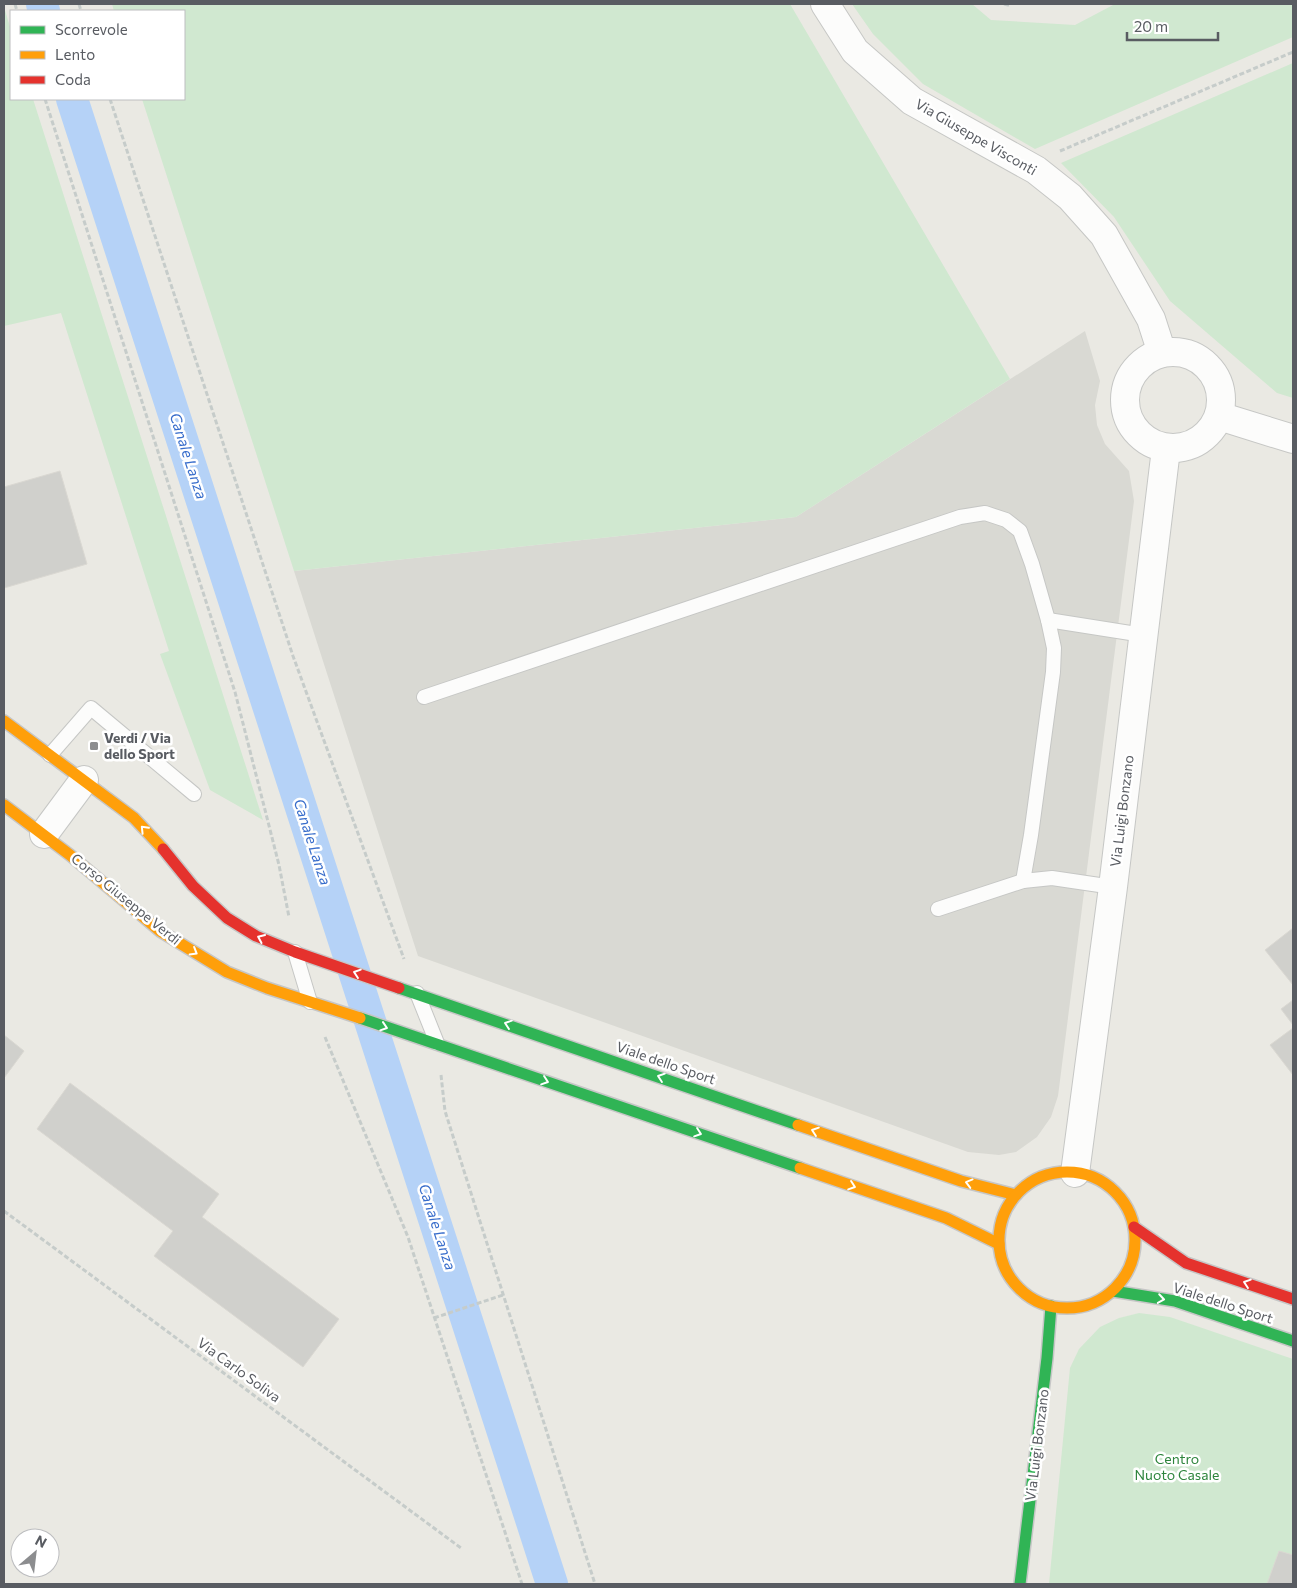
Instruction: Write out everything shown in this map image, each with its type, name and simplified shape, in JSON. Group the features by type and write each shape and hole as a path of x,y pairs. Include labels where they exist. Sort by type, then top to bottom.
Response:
{"street":[{"name":"Via Giuseppe Visconti","path":"825,4 855,51 912,101 1036,170 1070,197 1104,235 1151,319 1162,353"},
{"path":"1176,352 1190,355 1203,363 1213,374 1220,387 1222,402 1219,416 1211,431 1198,442 1183,448 1166,449 1150,444 1137,433 1128,419 1124,403 1126,386 1134,371 1146,360 1162,353 1176,352"},
{"path":"1219,416 1293,439"},
{"name":"Via Luigi Bonzano","path":"1075,1173 1113,887 1166,449"},
{"path":"4,721 134,818 167,853 193,886 227,918 256,936 301,954"},
{"path":"44,834 84,780"},
{"name":"Corso Giuseppe Verdi","path":"4,805 44,834 160,931 228,972 267,988 316,1004"},
{"name":"Viale dello Sport","path":"301,954 961,1181 1016,1195"},
{"path":"316,1004 946,1218 999,1244"},
{"path":"1054,1173 1075,1173 1096,1178 1114,1190 1127,1207 1134,1227 1135,1250 1127,1273 1113,1291 1094,1303 1080,1307 1051,1306 1031,1298 1015,1284 1004,1265 999,1244 1000,1227 1006,1210 1016,1195 1033,1181 1054,1173"},
{"name":"Viale dello Sport","path":"1134,1227 1186,1262 1293,1299"},
{"name":"Viale dello Sport","path":"1113,1291 1174,1301 1293,1341"},
{"name":"Via Luigi Bonzano","path":"1020,1584 1047,1358 1051,1306"}],"lane":[{"path":"424,697 960,517 985,513 1006,520 1020,531 1032,564 1054,648 1053,672 1031,835 1022,881"},
{"path":"1048,620 1143,635"},
{"path":"50,755 91,708 194,794"},
{"path":"938,909 1022,881 1052,878 1113,887"},
{"path":"301,954 316,1004"},
{"path":"410,991 438,1044"}],"path":[{"path":"1004,4 1011,4"},
{"path":"1036,170 1052,155 1293,52"},
{"path":"45,100 235,692 301,954"},
{"path":"110,100 293,656 410,991"},
{"path":"316,1004 408,1237 522,1584"},
{"path":"438,1044 445,1111 595,1584"},
{"name":"Via Carlo Soliva","path":"4,1211 460,1548"},
{"path":"434,1318 503,1295"}],"shaded area":[{"path":"1085,331 1100,381 1095,405 1097,425 1105,444 1129,471 1134,501 1058,1096 1051,1117 1037,1137 1016,1152 999,1155 968,1152 418,956 294,571 796,517"}],"green space":[{"path":"112,4 790,4 1010,379 796,517 294,571 142,100 185,100 185,10 114,10"},
{"path":"852,4 972,4 991,20 1075,25 1115,4 1293,4 1293,37 1035,149 923,84 873,34"},
{"path":"4,7 10,27 10,100 33,100 263,820 210,790 160,654 169,651 61,313 4,326"},
{"path":"1293,63 1293,398 1277,393 1170,301 1114,217 1061,163"},
{"name":"Centro Nuoto Casale","path":"1139,1313 1170,1317 1293,1359 1293,1584 1049,1584 1070,1368 1079,1349 1100,1327 1119,1318"}],"building":[{"path":"60,471 87,564 4,588 4,487"},
{"path":"1293,928 1293,985 1265,950"},
{"path":"1293,1000 1293,1025 1281,1009"},
{"path":"1293,1028 1293,1075 1270,1045"},
{"path":"4,1035 24,1051 4,1078"},
{"path":"70,1083 219,1194 202,1217 339,1319 303,1367 154,1256 173,1231 37,1129"},
{"path":"1279,1551 1293,1555 1293,1584 1267,1584"}],"waterway":[{"name":"Canale Lanza","path":"42,4 44,10"},
{"name":"Canale Lanza","path":"72,100 552,1584"}],"traffic: fast":[{"path":"399,988 798,1125"},
{"path":"360,1018 800,1168"},
{"path":"1113,1291 1175,1301 1293,1341"},
{"path":"1020,1584 1047,1358 1051,1306"}],"traffic: slow":[{"path":"4,721 134,818 163,849"},
{"path":"4,805 70,855 160,931 227,972 267,988 360,1018"},
{"path":"798,1125 961,1181 1016,1195"},
{"path":"800,1168 946,1218 999,1244"},
{"path":"1067,1172 1093,1177 1115,1192 1130,1214 1135,1240 1130,1266 1115,1288 1093,1303 1067,1308 1041,1303 1019,1288 1004,1266 999,1240 1004,1214 1019,1192 1041,1177 1067,1172"}],"traffic: jam":[{"path":"163,849 193,886 227,918 256,936 295,952 399,988"},
{"path":"1134,1227 1186,1263 1293,1299"}],"place":[{"name":"Verdi / Via dello Sport","path":"94,746"}]}
